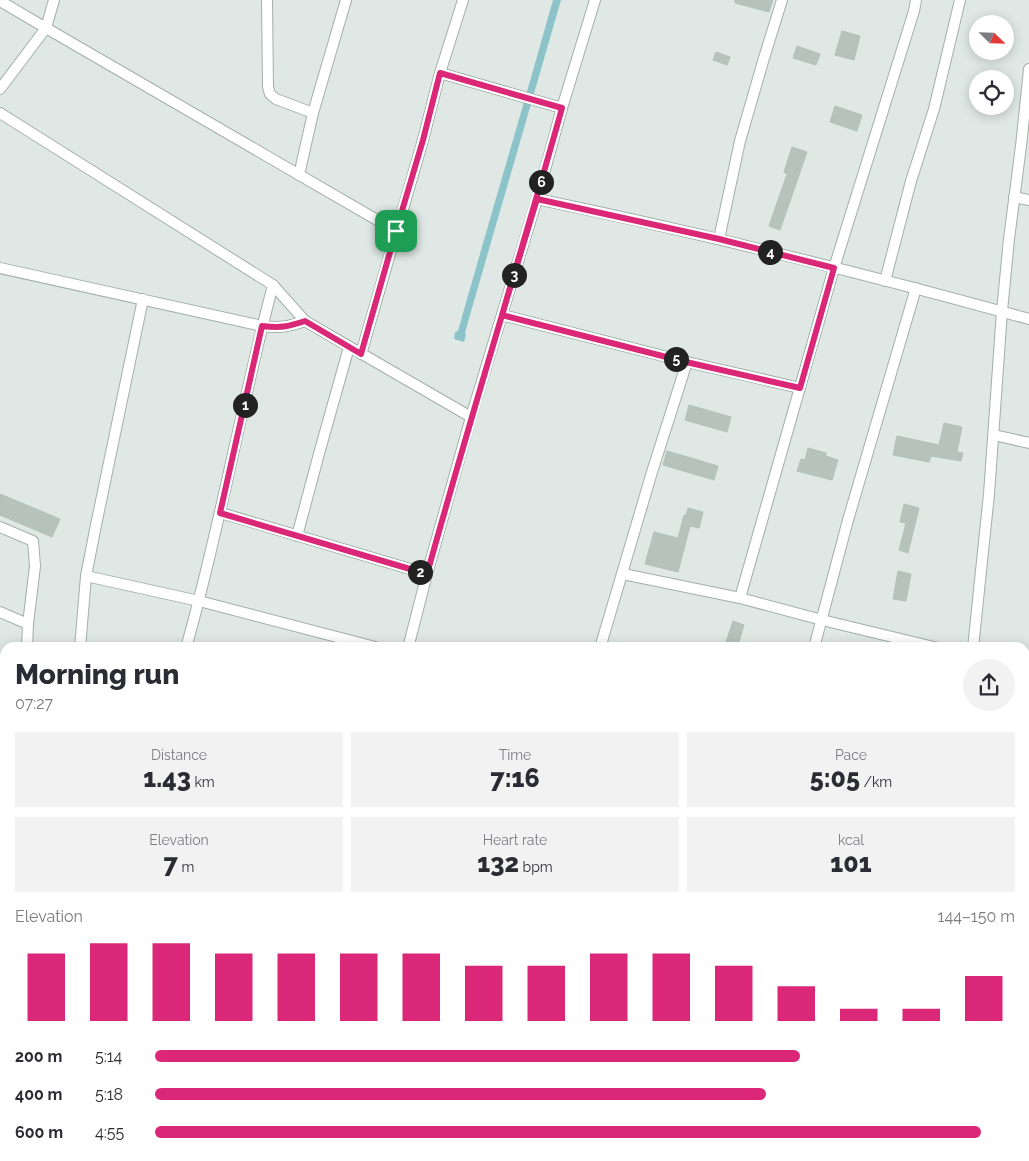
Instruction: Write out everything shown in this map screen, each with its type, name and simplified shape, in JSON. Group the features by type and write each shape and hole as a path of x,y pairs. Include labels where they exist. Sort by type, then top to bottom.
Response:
{"street":[{"path":"0,0 396,231"},
{"path":"0,89 46,28 54,0"},
{"path":"267,0 268,87 270,94 276,99 312,113"},
{"path":"299,175 312,113 346,0"},
{"path":"361,354 423,140 440,73 463,0"},
{"path":"410,642 471,417 595,0"},
{"path":"719,239 740,141 782,0"},
{"path":"740,598 834,268 916,0"},
{"path":"884,281 934,109 960,0"},
{"path":"440,73 562,108"},
{"path":"974,642 989,494 1002,311 1029,74"},
{"path":"0,113 273,285 305,321 471,417"},
{"path":"1014,197 1029,200"},
{"path":"537,199 719,239 916,288 1029,319"},
{"path":"0,268 262,326 288,327 305,321"},
{"path":"188,642 273,285"},
{"path":"816,642 848,520 916,288"},
{"path":"80,642 86,576 143,299"},
{"path":"502,315 686,362 800,388"},
{"path":"297,536 349,347"},
{"path":"602,642 686,362"},
{"path":"994,435 1029,443"},
{"path":"220,513 427,574"},
{"path":"0,527 33,541 35,566 27,642"},
{"path":"623,574 740,598 913,642"},
{"path":"86,576 199,601 356,642"},
{"path":"0,612 28,624"}],"water":[{"path":"553,0 561,0 470,315 464,342 454,339 455,332 458,331"}],"building":[{"path":"735,0 773,0 769,12 735,3"},
{"path":"842,31 860,36 854,60 835,55"},
{"path":"797,46 820,54 816,65 793,58"},
{"path":"716,52 730,57 727,65 713,60"},
{"path":"835,106 862,115 857,131 830,122"},
{"path":"792,147 807,152 780,230 769,226 787,174 784,172"},
{"path":"689,405 731,417 727,432 685,420"},
{"path":"944,423 962,427 957,452 963,453 961,461 931,456 929,462 893,455 897,436 939,445"},
{"path":"808,448 826,453 826,456 838,460 832,480 797,471 801,459 805,460"},
{"path":"667,451 718,466 714,480 663,465"},
{"path":"0,494 60,519 52,537 0,515"},
{"path":"904,504 919,508 908,553 899,550 906,523 900,522"},
{"path":"688,508 703,512 699,528 690,526 678,572 645,564 654,532 678,538 684,515 686,515"},
{"path":"898,571 911,574 906,601 893,599"},
{"path":"733,621 744,625 739,642 726,642"}],"route":[{"path":"396,231 361,354 305,321 288,327 262,326 220,513 427,574 471,417 502,315 537,199 719,239 834,268 800,388 686,362 502,315 562,108 440,73 423,140 396,231"}]}
